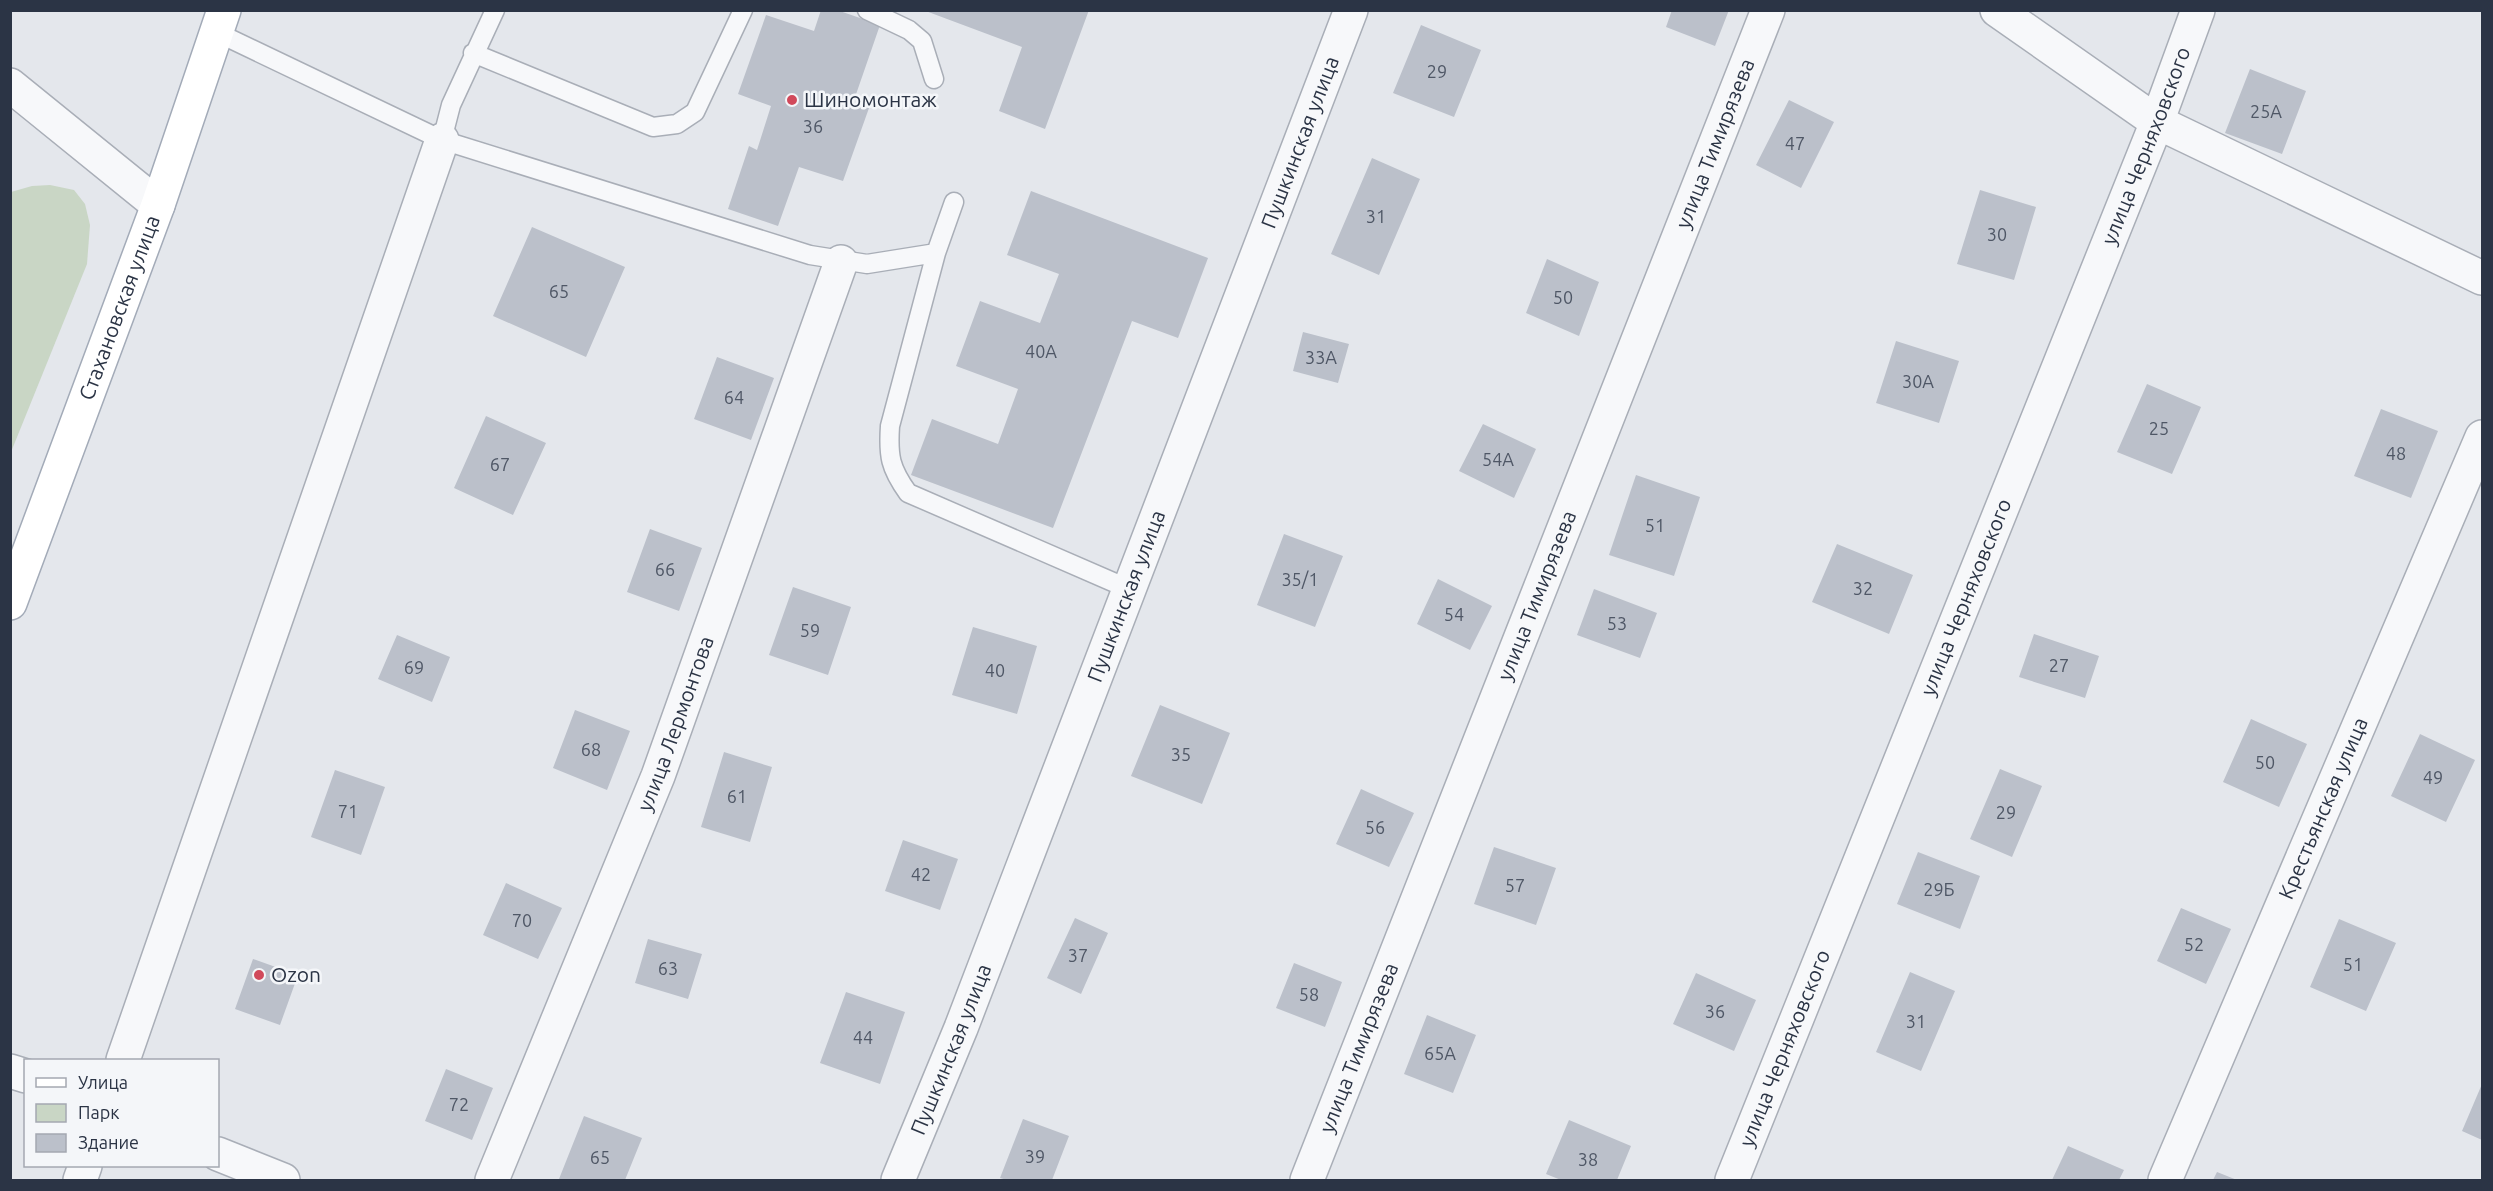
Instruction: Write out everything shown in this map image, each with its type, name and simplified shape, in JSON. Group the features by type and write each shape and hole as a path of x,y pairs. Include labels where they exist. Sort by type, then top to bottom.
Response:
{"main road":[{"name":"Стахановская улица","path":"10,603 158,205 220,21"}],"street":[{"name":"Пушкинская улица","path":"898,1180 961,1028 1351,10"},
{"name":"улица Тимирязева","path":"1307,1180 1768,10"},
{"path":"1997,10 2157,122 2482,278"},
{"name":"улица Черняховского","path":"1732,1180 2157,122 2198,10"},
{"path":"10,85 158,205"},
{"path":"123,1059 442,140"},
{"name":"улица Лермонтова","path":"492,1180 658,776 841,262"},
{"name":"Крестьянская улица","path":"2165,1180 2482,437"},
{"path":"219,1154 283,1180"}],"lane":[{"path":"442,140 451,105 473,53 495,10"},
{"path":"473,53 652,127 677,124 695,112 743,10"},
{"path":"867,10 909,30 922,41 934,78"},
{"path":"220,21 442,140 810,255 841,262 867,264 936,254"},
{"path":"954,202 936,254 890,426 888,453 895,475 908,493 1129,590"}],"green space":[{"path":"50,185 74,190 85,204 90,225 87,264 11,452 11,192 32,186"}],"building":[{"path":"821,10 837,10 880,25 853,103 869,108 843,181 799,167 778,226 728,209 749,146 757,150 771,106 738,94 766,15 814,31"},
{"path":"923,10 1089,10 1045,129 999,111 1022,47"},
{"path":"1672,10 1729,10 1715,46 1666,27"},
{"path":"1421,25 1481,50 1454,117 1393,93"},
{"path":"2250,69 2306,91 2282,154 2225,133"},
{"path":"1789,100 1834,122 1801,188 1756,165"},
{"path":"1372,158 1420,179 1379,275 1331,254"},
{"path":"1980,190 2036,207 2014,280 1957,264"},
{"path":"1031,191 1208,258 1178,338 1132,321 1053,528 911,475 932,419 998,444 1018,389 956,366 980,301 1040,323 1059,274 1007,255"},
{"path":"532,227 625,267 586,357 493,316"},
{"path":"1547,259 1599,282 1579,336 1526,313"},
{"path":"1303,332 1349,344 1338,383 1293,371"},
{"path":"1896,341 1959,361 1939,423 1876,403"},
{"path":"717,357 774,378 751,440 694,419"},
{"path":"2147,384 2201,407 2172,474 2117,452"},
{"path":"2381,409 2438,431 2411,498 2354,476"},
{"path":"486,416 546,443 513,515 454,488"},
{"path":"1483,424 1536,449 1514,498 1459,471"},
{"path":"1636,475 1700,497 1674,576 1609,555"},
{"path":"650,529 702,548 679,611 627,592"},
{"path":"1284,534 1343,556 1315,627 1257,605"},
{"path":"1837,544 1913,575 1889,634 1812,602"},
{"path":"1438,579 1492,606 1470,650 1417,624"},
{"path":"793,587 851,607 828,675 769,655"},
{"path":"1594,589 1657,613 1640,658 1577,635"},
{"path":"973,627 1037,646 1017,714 952,695"},
{"path":"2034,634 2099,656 2085,698 2019,677"},
{"path":"397,635 450,657 432,702 378,679"},
{"path":"1160,705 1230,733 1202,804 1131,776"},
{"path":"575,710 630,731 607,790 553,768"},
{"path":"2251,719 2307,744 2279,807 2223,782"},
{"path":"2420,734 2475,760 2446,822 2391,796"},
{"path":"724,752 772,767 750,842 701,827"},
{"path":"2000,769 2042,786 2012,857 1970,839"},
{"path":"335,770 385,787 361,855 311,837"},
{"path":"1361,789 1414,813 1389,867 1336,844"},
{"path":"903,840 958,859 940,910 885,891"},
{"path":"1494,847 1556,868 1536,925 1474,904"},
{"path":"1918,852 1980,876 1960,929 1897,904"},
{"path":"506,883 562,908 538,959 483,935"},
{"path":"2181,908 2231,929 2206,984 2157,961"},
{"path":"1075,918 1108,933 1081,994 1047,978"},
{"path":"2339,919 2396,943 2366,1011 2310,987"},
{"path":"648,939 702,954 688,999 635,983"},
{"path":"253,959 298,975 280,1025 235,1009"},
{"path":"1294,963 1342,982 1325,1027 1276,1008"},
{"path":"1910,972 1955,991 1921,1071 1876,1052"},
{"path":"1696,973 1756,1000 1734,1051 1673,1024"},
{"path":"846,992 905,1012 880,1084 820,1063"},
{"path":"1427,1015 1476,1035 1453,1093 1404,1074"},
{"path":"446,1069 493,1088 472,1140 425,1121"},
{"path":"2482,1084 2482,1140 2462,1131"},
{"path":"584,1116 642,1138 625,1180 559,1179"},
{"path":"1023,1119 1069,1136 1052,1180 1000,1178"},
{"path":"1569,1120 1631,1146 1617,1180 1561,1180 1546,1174"},
{"path":"2068,1146 2124,1170 2119,1180 2052,1180"},
{"path":"2217,1172 2237,1180 2213,1180"}],"place":[{"name":"Шиномонтаж","path":"792,100"},
{"name":"Ozon","path":"259,975"}]}
